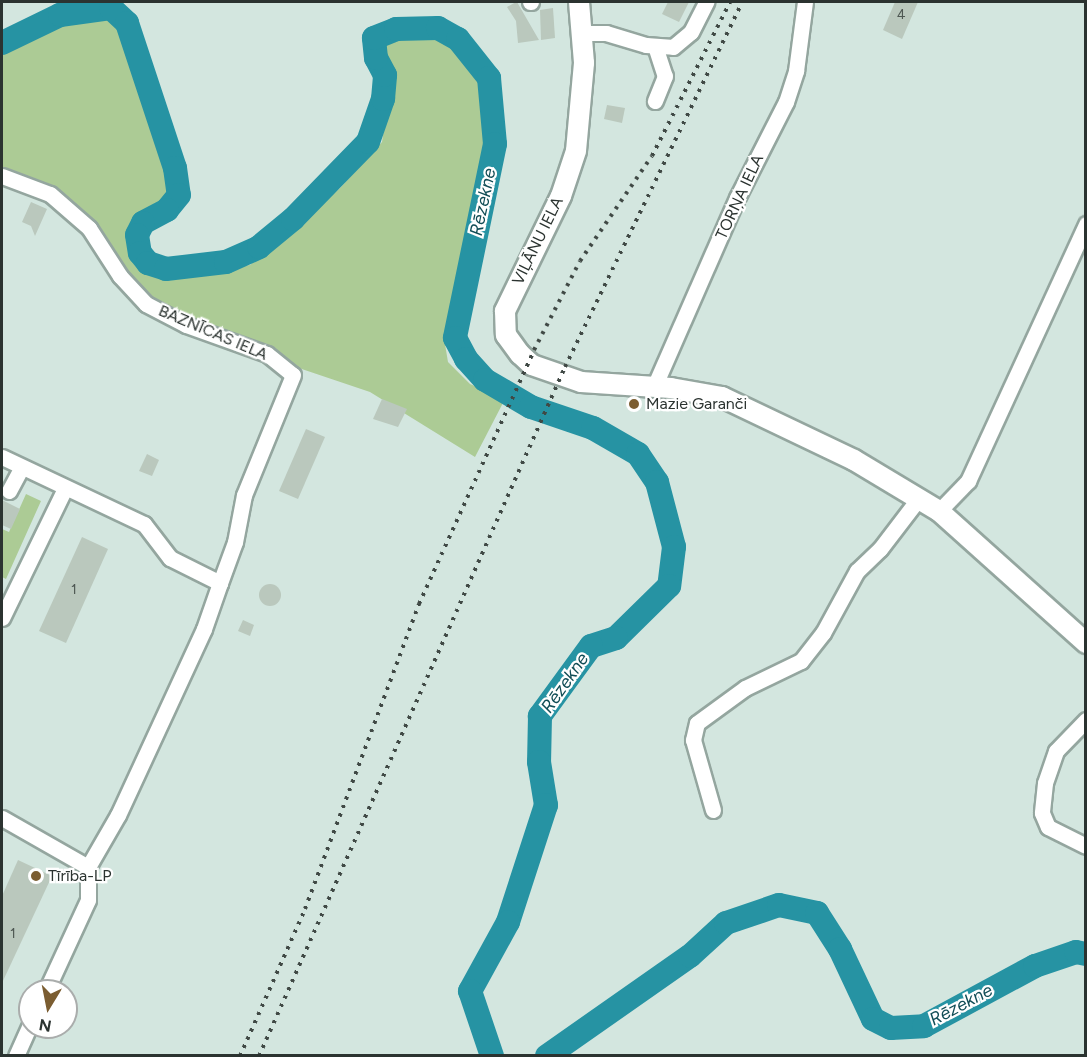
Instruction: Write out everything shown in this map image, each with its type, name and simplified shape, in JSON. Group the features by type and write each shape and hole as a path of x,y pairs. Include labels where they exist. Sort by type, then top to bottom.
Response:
{"main road":[{"name":"VIĻĀNU IELA","path":"579,2 583,33 582,109 576,151 561,196 509,300 506,335 532,365 581,382 705,393 740,404 854,460 939,511 1086,643"}],"street":[{"path":"583,33 606,33 655,46 681,43 706,2"},
{"name":"TORŅA IELA","path":"645,387 786,102 796,72 805,2"},
{"path":"655,46 665,76 656,101"},
{"name":"BAZNĪCAS IELA","path":"2,176 50,194 89,228 120,276 146,304 186,324 267,354 293,375 244,495 235,543 220,583"},
{"path":"939,511 968,481 1086,224"},
{"path":"2,457 144,524 170,558 220,583 204,629 118,815 88,867 88,900 52,979"},
{"path":"9,491 22,467"},
{"path":"2,618 65,488"},
{"path":"713,810 693,740 697,723 745,688 801,661 823,633 857,571 880,549 919,498"},
{"path":"1086,720 1056,751 1045,783 1042,813 1048,827 1086,846"},
{"path":"2,818 88,867"},
{"path":"16,1056 24,1039"}],"green space":[{"path":"111,8 127,23 175,168 179,195 136,218 129,258 159,276 250,265 340,188 382,142 392,73 385,75 374,38 458,39 493,98 495,144 444,338 448,362 470,384 505,399 475,457 370,392 275,360 146,304 50,194 2,176 2,44 60,15"},
{"path":"26,494 41,501 6,579 2,577 2,529 9,532"}],"building":[{"path":"517,2 539,40 518,43 516,21 507,7"},
{"path":"668,2 689,2 679,22 662,14"},
{"path":"895,2 918,2 902,39 883,30"},
{"path":"553,8 555,38 541,40 540,10"},
{"path":"607,105 625,108 622,123 604,119"},
{"path":"31,202 47,209 35,236 31,226 22,222"},
{"path":"382,399 407,409 398,427 373,419"},
{"path":"306,429 325,437 298,499 279,491"},
{"path":"147,454 159,460 152,476 139,471"},
{"path":"2,500 20,509 11,529 2,525"},
{"path":"82,537 108,549 66,643 39,631"},
{"path":"270,584 278,587 281,595 278,603 270,606 262,603 259,595 262,587"},
{"path":"243,620 254,625 250,636 238,631"},
{"path":"18,860 52,876 2,983 2,896"}],"waterway":[{"name":"Rēzekne","path":"2,43 60,15 111,8 127,23 175,168 179,195 167,210 143,223 137,235 140,253 148,263 166,269 226,262 259,247 293,219 368,142 383,99 385,75 376,58 374,38 396,29 438,28 458,39 489,78 495,144 455,338 466,359 485,380 531,407 593,428 638,454 657,482 674,547 669,586 616,638 591,646 540,716 539,762 546,805 508,922 470,991 492,1056"},
{"name":"Rēzekne","path":"547,1056 690,956 726,923 779,905 817,913 840,949 873,1019 891,1028 924,1026 1035,966 1076,952 1086,954"}],"railway":[{"path":"240,1056 305,909 419,604 534,350 580,261 652,156 730,2"},
{"path":"259,1056 565,367 742,2"}],"place":[{"name":"Mazie Garanči","path":"634,404"},
{"name":"Tīrība-LP","path":"36,876"}]}
